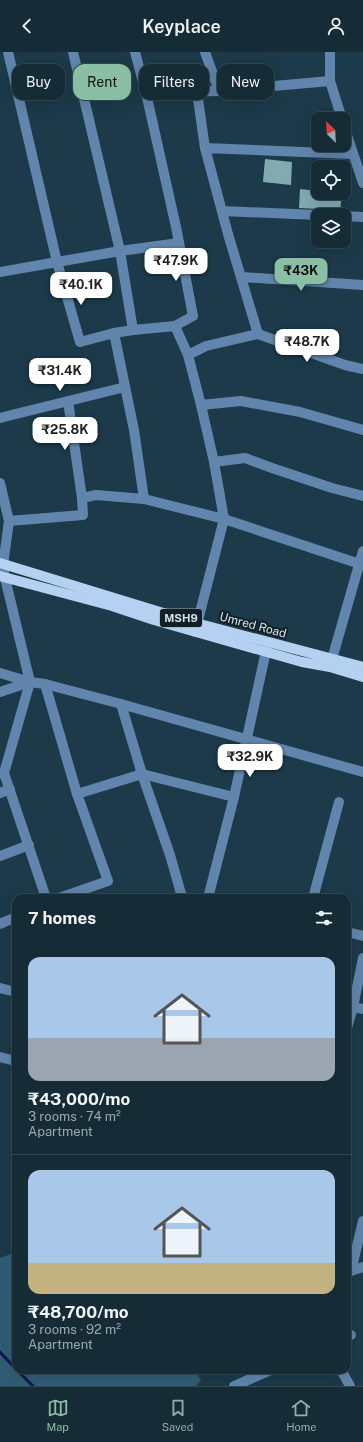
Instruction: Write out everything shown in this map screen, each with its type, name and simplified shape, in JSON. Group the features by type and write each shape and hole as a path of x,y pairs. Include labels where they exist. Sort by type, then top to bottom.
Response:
{"main road":[{"name":"Umred Road","path":"2,564 196,627 331,663 363,667"},
{"path":"2,577 196,627 302,662 331,663 363,677"}],"street":[{"path":"8,52 57,262 80,342 114,333 175,326 193,316 179,243 147,100"},
{"path":"73,52 120,251 133,330"},
{"path":"135,52 139,67"},
{"path":"205,52 217,85"},
{"path":"330,52 330,81 340,112"},
{"path":"274,86 330,81"},
{"path":"198,100 205,148 258,334"},
{"path":"205,148 352,154"},
{"path":"351,150 363,183"},
{"path":"222,211 311,215"},
{"path":"351,216 363,217"},
{"path":"0,272 120,251 179,243"},
{"path":"241,277 363,285"},
{"path":"175,326 188,355 201,406 214,462 224,519 196,627"},
{"path":"114,333 134,430 144,499"},
{"path":"188,355 206,346 258,334 345,365 363,369"},
{"path":"0,418 125,387"},
{"path":"9,521 84,515 68,401"},
{"path":"201,406 241,401 300,412 363,430"},
{"path":"214,462 244,458 317,483 363,496"},
{"path":"0,483 9,521 2,564 2,577 30,682 2,774 10,789 45,894"},
{"path":"82,498 96,494 144,499 224,519 361,564"},
{"path":"331,663 361,564 363,551"},
{"path":"209,894 234,797 266,651"},
{"path":"0,673 30,682 45,684 121,704 363,772"},
{"path":"0,692 30,682"},
{"path":"45,684 77,794 108,881 71,894"},
{"path":"121,704 181,894"},
{"path":"77,794 142,774 234,797"},
{"path":"0,793 10,789"},
{"path":"314,894 339,802"},
{"path":"0,856 28,846"},
{"path":"0,924 12,919"},
{"path":"351,933 363,936"},
{"path":"354,1007 363,958"},
{"path":"0,988 12,991"},
{"path":"0,1057 12,1060"},
{"path":"351,1264 363,1221"},
{"path":"351,1270 363,1267"},
{"path":"234,1386 262,1374"},
{"path":"343,1374 350,1386"}],"shaded area":[{"path":"12,1254 12,1374 197,1374 201,1380 196,1386 0,1386 0,1258"}],"building":[{"path":"265,159 292,162 291,185 263,182"},
{"path":"300,189 311,190 311,200 341,200 340,208 299,208"}],"waterway":[{"path":"0,1352 12,1365"},
{"path":"21,1374 33,1386"}]}
